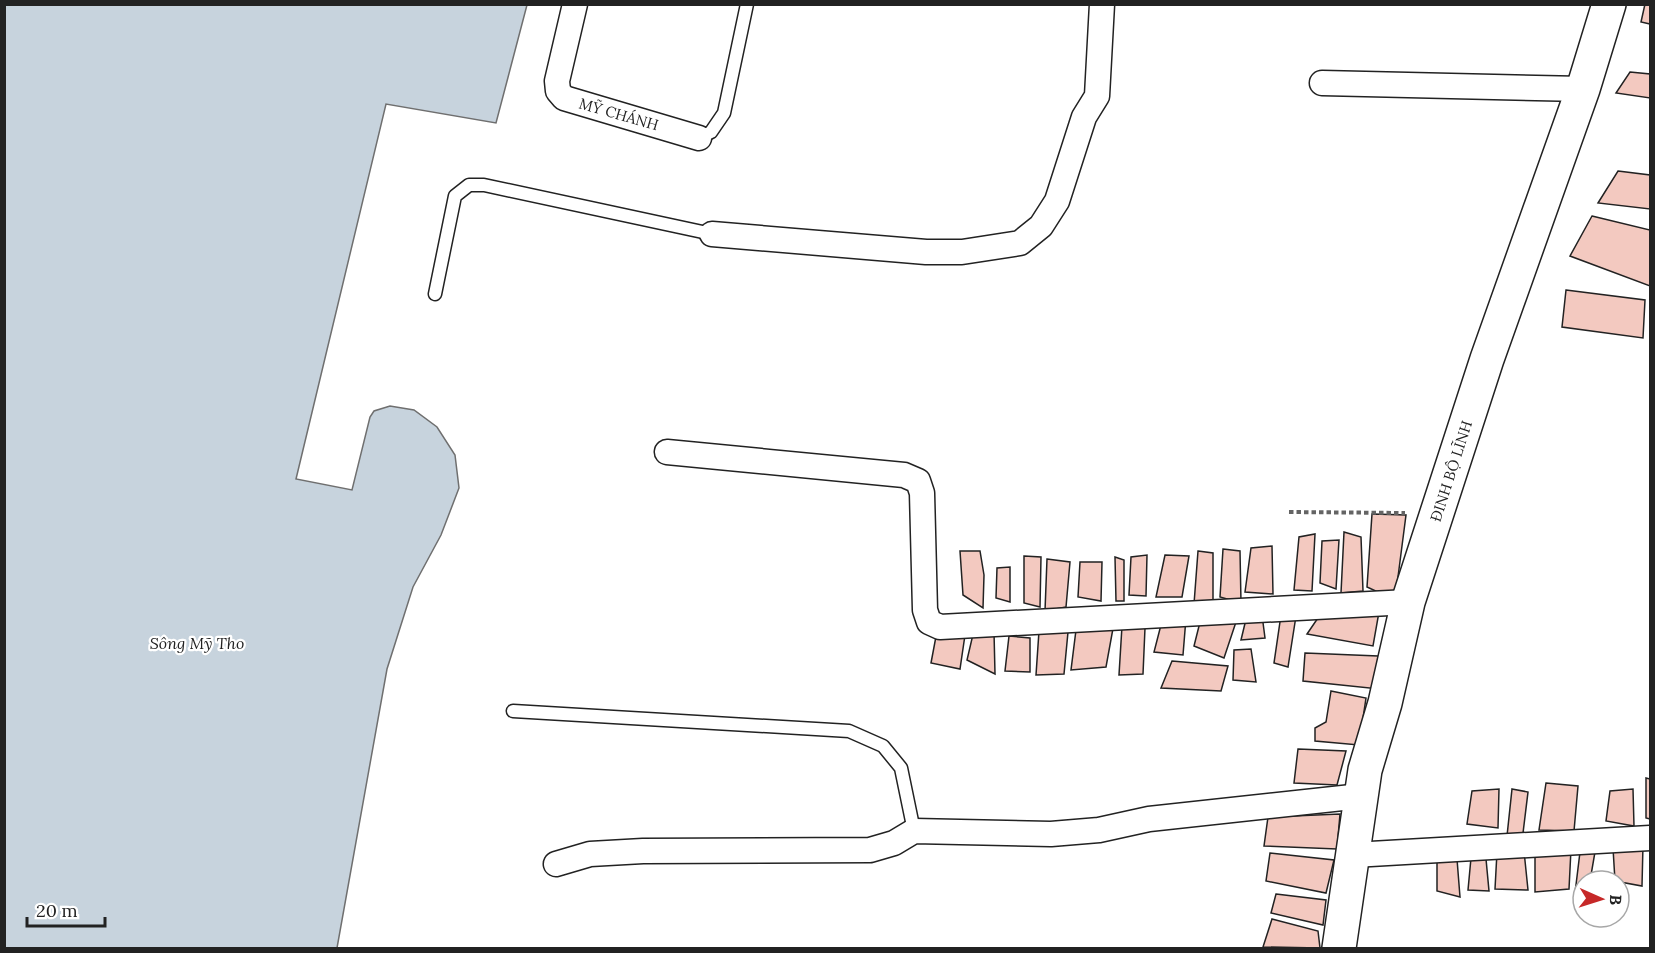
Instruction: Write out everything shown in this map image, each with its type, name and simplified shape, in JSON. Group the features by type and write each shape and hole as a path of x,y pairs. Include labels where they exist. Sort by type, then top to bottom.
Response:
{"main road":[{"name":"ĐINH BỘ LĨNH","path":"1339,948 1361,796 1408,602 1487,359 1583,89 1609,4"}],"street":[{"name":"MỸ CHÁNH","path":"575,4 557,81 558,91 564,98 699,138"},
{"path":"712,234 926,252 962,252 1020,243 1041,226 1057,201 1084,117 1097,96 1102,4"},
{"path":"1322,84 1583,89"},
{"path":"667,452 904,475 918,481 922,493 925,610 929,622 940,627 1408,602"},
{"path":"555,864 590,854 643,851 870,850 894,843 914,831 1052,834 1098,830 1149,819 1361,796"},
{"path":"1353,855 1650,838"}],"lane":[{"path":"699,138 711,132 724,113 747,4"},
{"path":"435,294 455,196 469,185 484,185 712,234"},
{"path":"513,711 849,731 883,746 901,768 914,831"}],"path":[{"path":"1289,512 1438,514"}],"water":[{"name":"Sông Mỹ Tho","path":"5,4 527,5 496,123 386,104 296,479 352,490 370,417 374,411 390,406 414,410 437,427 455,455 459,488 441,535 413,587 387,669 337,948 5,948"}],"building":[{"path":"1645,4 1650,4 1650,24 1641,22"},
{"path":"1630,72 1650,74 1650,98 1616,93"},
{"path":"1618,171 1650,175 1650,209 1598,203"},
{"path":"1592,216 1650,230 1650,286 1570,256"},
{"path":"1566,290 1645,300 1643,338 1562,327"},
{"path":"1372,514 1406,515 1395,600 1367,587"},
{"path":"1344,532 1361,537 1363,591 1341,593"},
{"path":"1315,534 1312,591 1294,590 1299,537"},
{"path":"1339,540 1336,589 1320,583 1322,541"},
{"path":"1272,546 1273,594 1245,592 1251,548"},
{"path":"1223,549 1240,551 1241,603 1220,597"},
{"path":"960,551 980,551 984,575 983,608 963,595"},
{"path":"1198,551 1213,553 1213,601 1194,604"},
{"path":"1147,555 1146,596 1129,595 1131,557"},
{"path":"1165,555 1189,556 1182,597 1156,597"},
{"path":"1024,556 1041,557 1040,607 1024,603"},
{"path":"1115,557 1124,560 1124,601 1116,601"},
{"path":"1047,559 1070,562 1066,607 1045,611"},
{"path":"1080,562 1102,562 1101,601 1078,597"},
{"path":"1010,567 1010,602 996,598 997,568"},
{"path":"1322,612 1379,612 1373,646 1307,634"},
{"path":"1247,615 1262,615 1265,638 1241,640"},
{"path":"1281,615 1296,616 1288,667 1274,663"},
{"path":"1186,618 1183,655 1154,652 1162,621"},
{"path":"1201,618 1237,619 1224,658 1194,646"},
{"path":"1077,622 1114,623 1106,667 1071,670"},
{"path":"1122,626 1145,628 1143,674 1119,675"},
{"path":"974,630 994,632 995,674 967,660"},
{"path":"937,631 965,635 960,669 931,663"},
{"path":"1039,631 1068,632 1064,674 1036,675"},
{"path":"1009,636 1030,638 1030,672 1005,671"},
{"path":"1251,649 1256,682 1233,680 1234,650"},
{"path":"1305,653 1378,656 1379,689 1303,681"},
{"path":"1172,661 1228,666 1221,691 1161,688"},
{"path":"1331,691 1366,698 1359,745 1315,741 1315,728 1326,722"},
{"path":"1298,749 1346,751 1337,785 1294,783"},
{"path":"1646,778 1650,779 1650,819 1646,818"},
{"path":"1546,783 1578,786 1574,831 1539,830"},
{"path":"1499,789 1498,828 1467,824 1472,791"},
{"path":"1512,789 1528,792 1523,833 1507,836"},
{"path":"1633,789 1634,826 1606,821 1610,791"},
{"path":"1340,814 1337,849 1264,846 1268,817"},
{"path":"1643,845 1642,886 1631,884 1631,869 1614,869 1613,848"},
{"path":"1535,847 1571,849 1569,889 1535,892"},
{"path":"1524,851 1528,890 1495,889 1497,852"},
{"path":"1580,852 1595,852 1592,869 1578,869"},
{"path":"1270,853 1334,860 1326,893 1266,881"},
{"path":"1471,858 1486,859 1489,891 1468,890"},
{"path":"1437,859 1457,859 1460,897 1437,891"},
{"path":"1276,894 1326,900 1323,925 1271,913"},
{"path":"1272,919 1318,931 1320,948 1263,947"}]}
